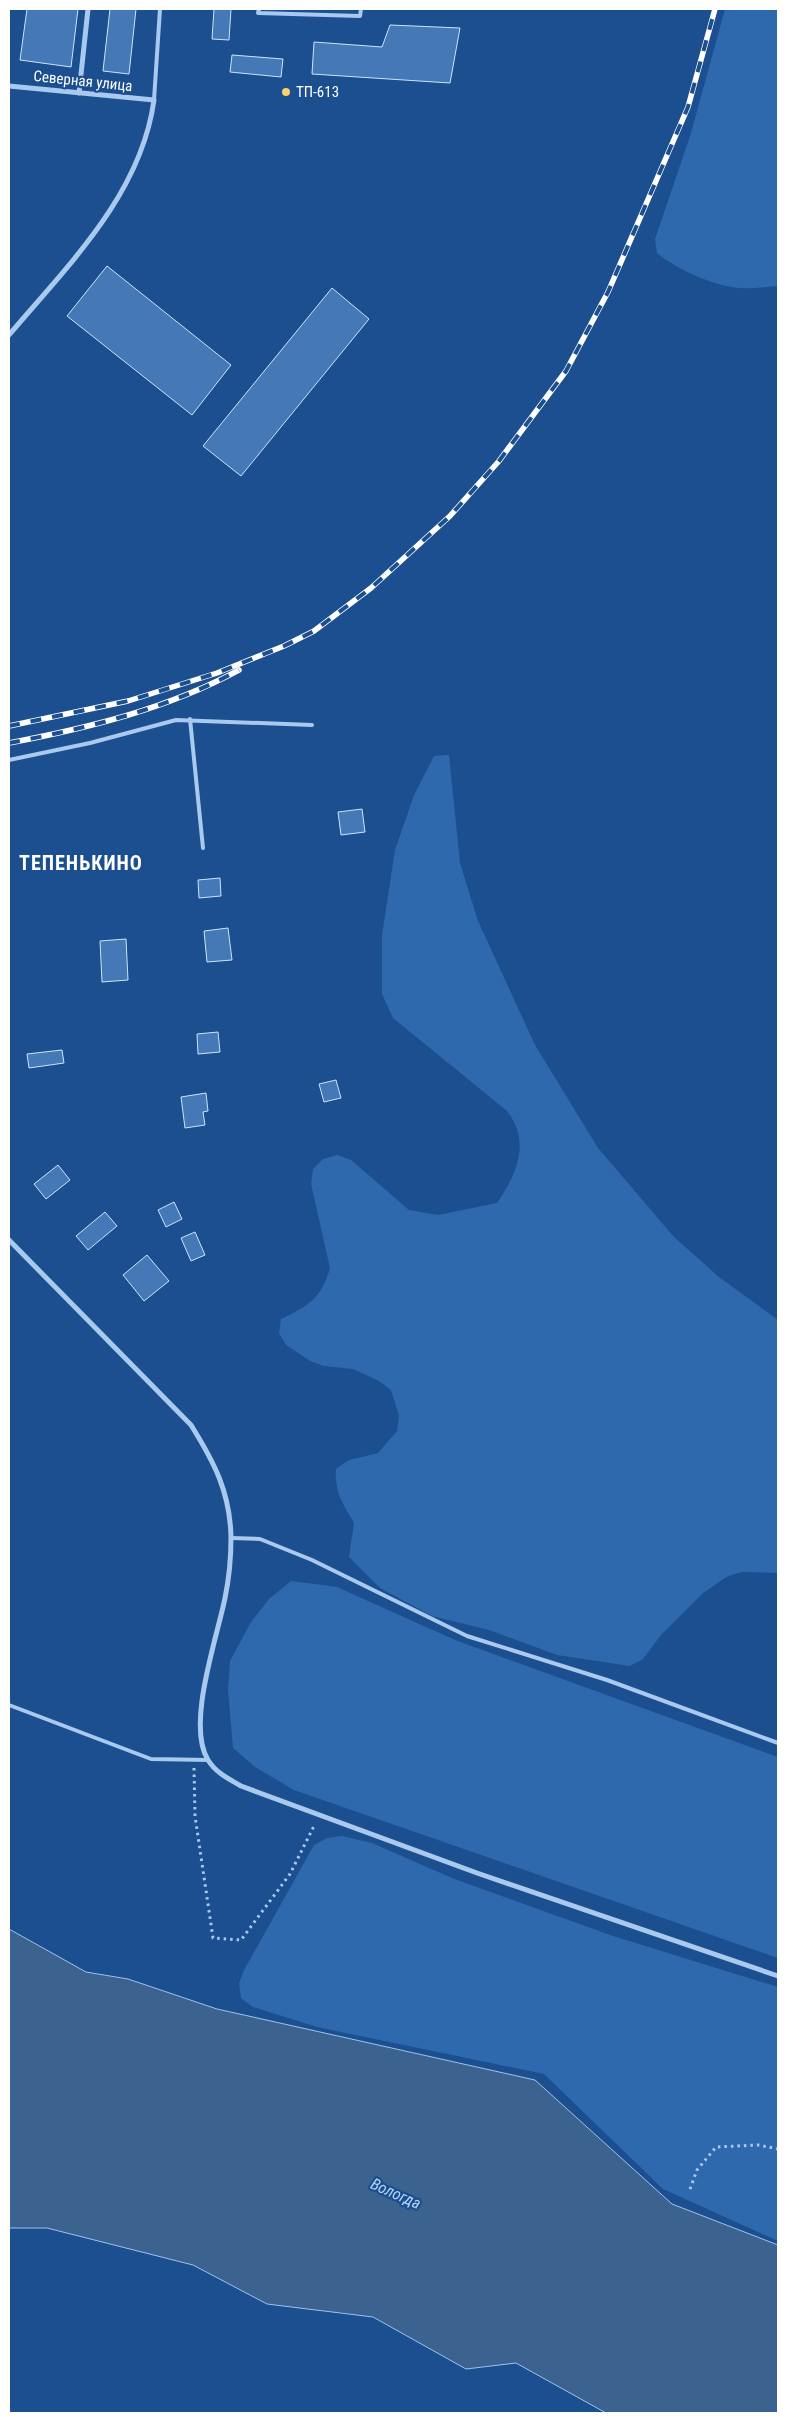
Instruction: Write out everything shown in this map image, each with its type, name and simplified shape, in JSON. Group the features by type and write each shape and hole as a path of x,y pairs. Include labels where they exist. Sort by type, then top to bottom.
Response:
{"street":[{"path":"79,93 88,9"},
{"name":"Северная улица","path":"9,86 154,100"},
{"path":"9,335 98,229 129,179 150,127 154,100"},
{"path":"9,1240 191,1425 213,1461 227,1497 231,1538 226,1595 200,1712 200,1738 208,1760 221,1774 241,1786 477,1873 778,1976"}],"lane":[{"path":"154,100 160,9"},
{"path":"259,9 258,13 360,16 361,9"},
{"path":"190,719 203,848"},
{"path":"9,760 90,743 163,723 190,719 312,725"},
{"path":"231,1538 260,1539 312,1560 467,1636 607,1680 778,1743"},
{"path":"9,1705 151,1759 208,1760"}],"path":[{"path":"194,1760 195,1816 214,1938 241,1940 290,1874 320,1815"},
{"path":"690,2189 697,2170 716,2147 758,2145 778,2149"}],"shaded area":[{"path":"725,9 778,9 778,286 744,288 718,284 685,271 657,253 655,239 691,133"},
{"path":"449,755 460,863 478,921 535,1045 598,1148 674,1237 719,1277 778,1320 778,1573 742,1572 728,1576 703,1593 661,1635 643,1659 630,1666 557,1655 489,1630 432,1616 380,1588 349,1557 354,1523 338,1491 336,1469 349,1460 378,1453 397,1431 399,1416 391,1390 379,1381 353,1369 324,1366 310,1361 286,1345 279,1333 281,1319 299,1310 318,1294 330,1268 311,1184 313,1169 323,1159 337,1155 351,1160 409,1210 438,1215 497,1203 515,1169 520,1146 514,1123 507,1111 393,1018 382,994 382,935 395,850 414,795 434,756"},
{"path":"291,1581 337,1587 455,1640 778,1757 778,1958 294,1790 255,1767 233,1748 228,1690 230,1661 251,1622 269,1599"},
{"path":"342,1836 372,1843 452,1878 613,1936 778,1987 778,2241 663,2189 544,2074 317,2027 253,2007 241,1998 239,1983 244,1970 314,1845 327,1838"}],"water":[{"name":"Вологда","path":"9,1929 86,1972 128,1979 217,2009 535,2080 672,2204 778,2245 778,2413 606,2413 516,2363 466,2369 373,2317 267,2304 193,2265 47,2228 9,2228"}],"building":[{"path":"27,9 78,9 71,67 20,60"},
{"path":"110,9 136,9 129,74 103,71"},
{"path":"214,9 231,9 229,40 212,39"},
{"path":"390,25 460,28 450,83 312,74 314,42 382,47"},
{"path":"232,55 283,59 281,77 230,72"},
{"path":"107,266 231,365 192,415 67,316"},
{"path":"332,288 369,319 241,476 203,446"},
{"path":"362,809 365,832 341,835 338,812"},
{"path":"220,878 221,896 199,898 198,880"},
{"path":"228,928 232,960 207,962 204,931"},
{"path":"126,939 128,980 102,982 100,941"},
{"path":"218,1032 220,1052 198,1054 197,1034"},
{"path":"62,1050 64,1063 29,1068 27,1054"},
{"path":"336,1080 341,1098 324,1102 319,1084"},
{"path":"206,1093 208,1111 203,1112 205,1125 185,1128 181,1097"},
{"path":"58,1165 70,1180 46,1199 34,1184"},
{"path":"174,1202 182,1219 166,1227 158,1210"},
{"path":"105,1212 117,1226 88,1250 76,1236"},
{"path":"195,1232 205,1255 191,1261 181,1238"},
{"path":"147,1255 169,1281 144,1301 123,1275"}],"railway":[{"path":"9,726 128,701 217,673 284,646 314,631 371,588 450,516 499,461 566,371 608,292 688,107 715,9"},
{"path":"9,743 127,716 184,696 239,670"}],"place":[{"name":"ТП-613","path":"286,92"}],"district":[{"name":"ТЕПЕНЬКИНО","path":"81,863"}]}
